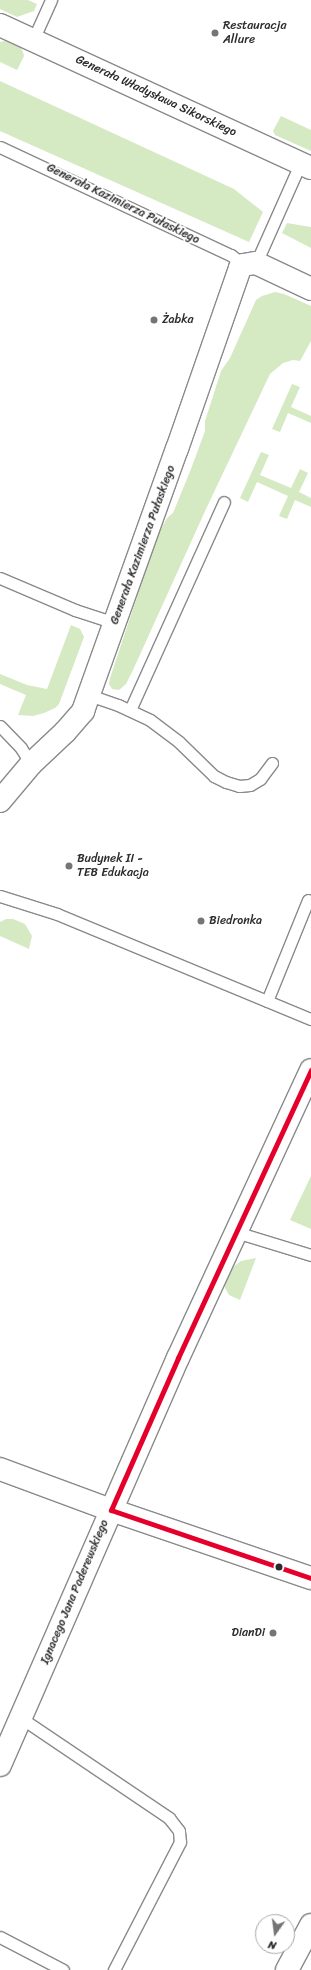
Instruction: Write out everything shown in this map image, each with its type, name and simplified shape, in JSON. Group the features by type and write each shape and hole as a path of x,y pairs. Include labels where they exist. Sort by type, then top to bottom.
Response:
{"street":[{"name":"Generała Władysława Sikorskiego","path":"0,25 306,166"},
{"name":"Generała Kazimierza Pułaskiego","path":"0,801 31,764 75,721 83,711 240,268 249,264 311,289"},
{"name":"Ignacego Jana Paderewskiego","path":"0,1765 111,1510 236,1232 311,1070"},
{"path":"0,1469 111,1510 311,1578"},
{"path":"287,1970 311,1925"}],"lane":[{"path":"33,40 51,0"},
{"name":"Generała Kazimierza Pułaskiego","path":"0,147 249,264 306,166"},
{"path":"130,710 224,502"},
{"path":"0,578 75,610 115,623"},
{"path":"89,695 130,710 150,720 179,742 214,776 226,782 239,786 250,785 260,779 272,763"},
{"path":"0,726 21,748 31,764"},
{"path":"0,896 57,914 311,1019"},
{"path":"267,1001 308,900"},
{"path":"236,1232 311,1255"},
{"path":"21,1718 169,1818 179,1831 180,1842 114,1970"},
{"path":"0,1937 62,1970"}],"green space":[{"path":"0,0 28,0 37,4 34,11 17,17 0,9"},
{"path":"5,41 21,48 23,52 24,56 17,70 0,62 0,42"},
{"path":"0,81 234,189 263,212 249,242 0,131"},
{"path":"281,116 311,130 311,151 275,135 273,131"},
{"path":"287,223 311,227 311,248 282,233"},
{"path":"275,292 284,294 311,306 311,341 300,361 293,360 283,363 270,374 126,684 119,690 112,689 109,684 110,678 157,537 167,518 173,513 191,469 205,431 205,421 221,371 230,358 256,300 262,296"},
{"path":"292,384 300,387 291,407 311,416 311,423 288,413 280,432 272,429"},
{"path":"261,452 269,455 260,475 291,488 300,469 308,473 299,492 311,498 311,507 295,500 287,519 279,516 288,496 257,482 248,502 240,498"},
{"path":"71,625 80,629 84,637 59,704 55,708 33,716 18,715 26,695 0,684 0,674 27,685 47,689"},
{"path":"6,919 13,919 25,924 32,936 29,949 0,936 0,922"},
{"path":"311,1176 311,1229 290,1220"},
{"path":"256,1258 240,1300 229,1295 224,1286 233,1267 241,1261"}],"transit line":[{"path":"311,1070 178,1358 111,1510 311,1578"}],"place":[{"name":"Restauracja Allure","path":"215,33"},
{"name":"Żabka","path":"154,320"},
{"name":"Budynek II - TEB Edukacja","path":"69,866"},
{"name":"Biedronka","path":"201,921"},
{"name":"DianDi","path":"273,1633"}]}
